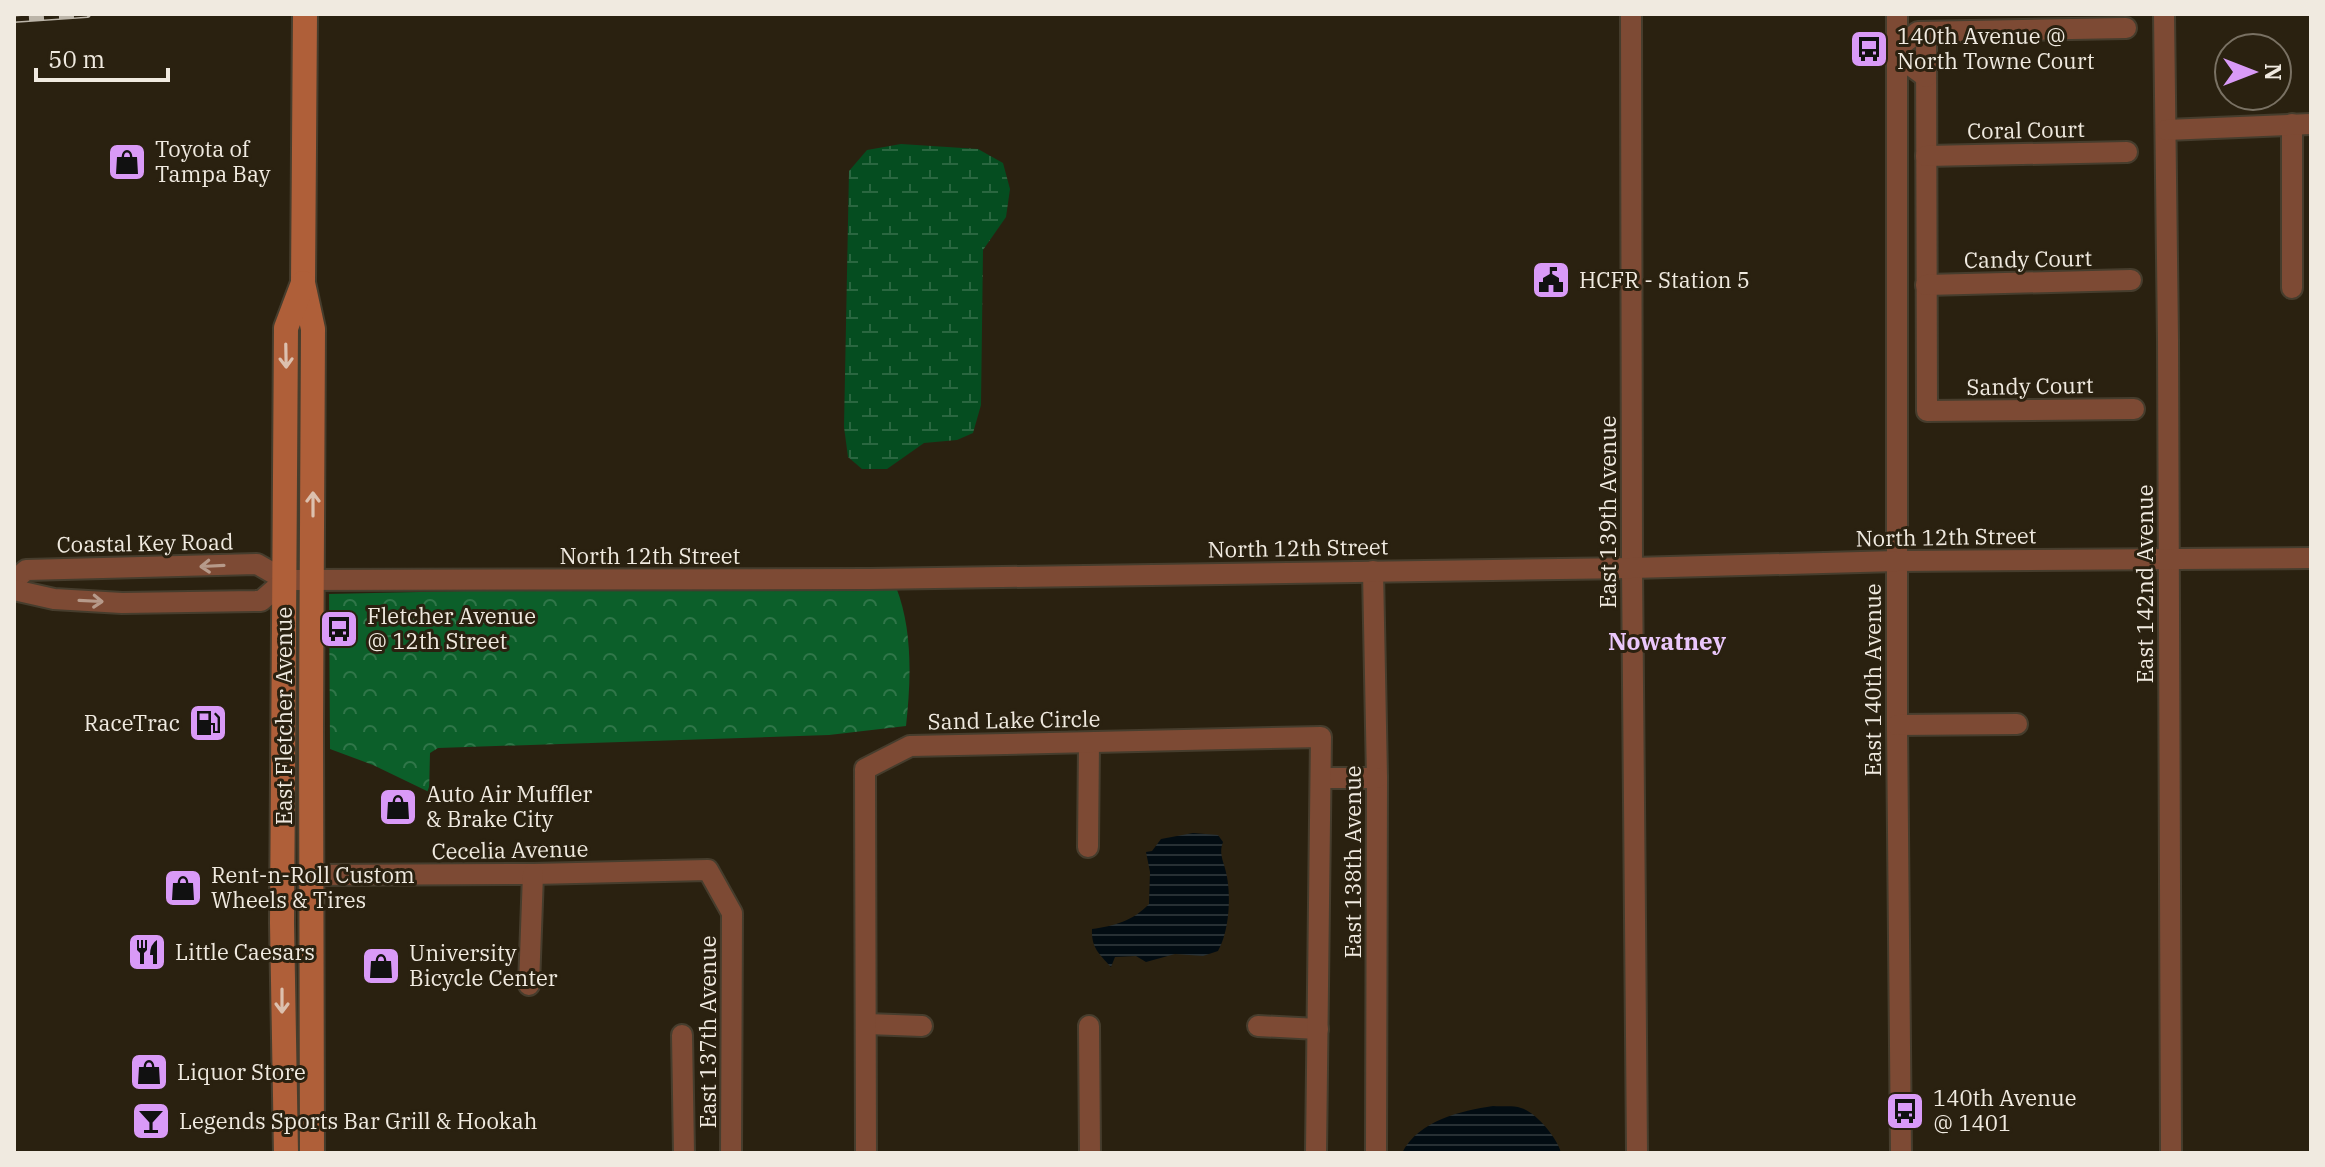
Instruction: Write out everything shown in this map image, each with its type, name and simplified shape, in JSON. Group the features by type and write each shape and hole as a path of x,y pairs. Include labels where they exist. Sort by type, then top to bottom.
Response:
{"main road":[{"name":"East Fletcher Avenue","path":"305,14 303,283 313,329 312,1153"},
{"name":"East Fletcher Avenue","path":"286,1153 282,979 286,328 303,283"},
{"path":"283,698 296,746 297,821 312,875"}],"street":[{"name":"East 139th Avenue","path":"1631,14 1637,1153"},
{"name":"East 140th Avenue","path":"1897,14 1897,725 1901,1153"},
{"name":"East 142nd Avenue","path":"2164,14 2171,1153"},
{"path":"1926,77 1907,63 1896,49 1918,32 2126,28"},
{"path":"1926,32 1926,285"},
{"path":"2166,130 2301,124 2292,288"},
{"name":"Coral Court","path":"1926,156 2127,152"},
{"name":"Candy Court","path":"1926,285 2131,280"},
{"name":"Sandy Court","path":"1926,285 1927,411 2134,409"},
{"name":"North 12th Street","path":"285,580 882,579 1897,561 2311,558"},
{"name":"Coastal Key Road","path":"14,581 26,570 257,564 285,580"},
{"name":"East 138th Avenue","path":"1373,571 1377,778 1376,1153"},
{"path":"14,590 54,599 122,603 261,601 285,580"},
{"path":"1897,725 2017,724"},
{"name":"Sand Lake Circle","path":"866,1153 865,769 910,746 1321,737 1316,1153"},
{"path":"1088,847 1089,743"},
{"path":"1321,778 1377,778"},
{"name":"Cecelia Avenue","path":"312,875 708,870"},
{"name":"East 137th Avenue","path":"708,870 732,913 731,1153"},
{"path":"529,985 533,874"},
{"path":"867,1024 922,1026"},
{"path":"1089,1026 1090,1153"},
{"path":"1258,1026 1318,1029"},
{"path":"682,1035 684,1153"}],"green space":[{"path":"901,144 978,149 1003,163 1010,189 1006,217 983,250 981,405 973,433 957,440 924,443 887,469 862,469 848,457 844,427 849,171 867,150"},
{"path":"896,587 908,638 906,726 829,735 438,748 430,753 429,792 373,765 330,749 329,594"}],"shaded area":[{"path":"1193,833 1218,835 1223,842 1229,905 1225,935 1218,951 1203,956 1175,954 1146,962 1136,956 1115,957 1111,967 1094,946 1092,929 1123,922 1149,904 1150,872 1146,852 1152,851 1161,839"},
{"path":"1493,1106 1518,1107 1533,1115 1551,1134 1561,1153 1402,1153 1419,1132 1430,1125 1455,1114"}],"railway":[{"path":"14,19 87,14"}],"place":[{"name":"140th Avenue @ North Towne Court","path":"1869,49"},
{"name":"Toyota of Tampa Bay","path":"127,162"},
{"name":"HCFR - Station 5","path":"1551,280"},
{"name":"Fletcher Avenue @ 12th Street","path":"339,629"},
{"name":"RaceTrac","path":"208,723"},
{"name":"Auto Air Muffler & Brake City","path":"398,807"},
{"name":"Rent-n-Roll Custom Wheels & Tires","path":"183,888"},
{"name":"Little Caesars","path":"147,952"},
{"name":"University Bicycle Center","path":"381,966"},
{"name":"Liquor Store","path":"149,1072"},
{"name":"140th Avenue @ 1401","path":"1905,1111"},
{"name":"Legends Sports Bar Grill & Hookah","path":"151,1121"}],"district":[{"name":"Nowatney","path":"1667,642"}]}
